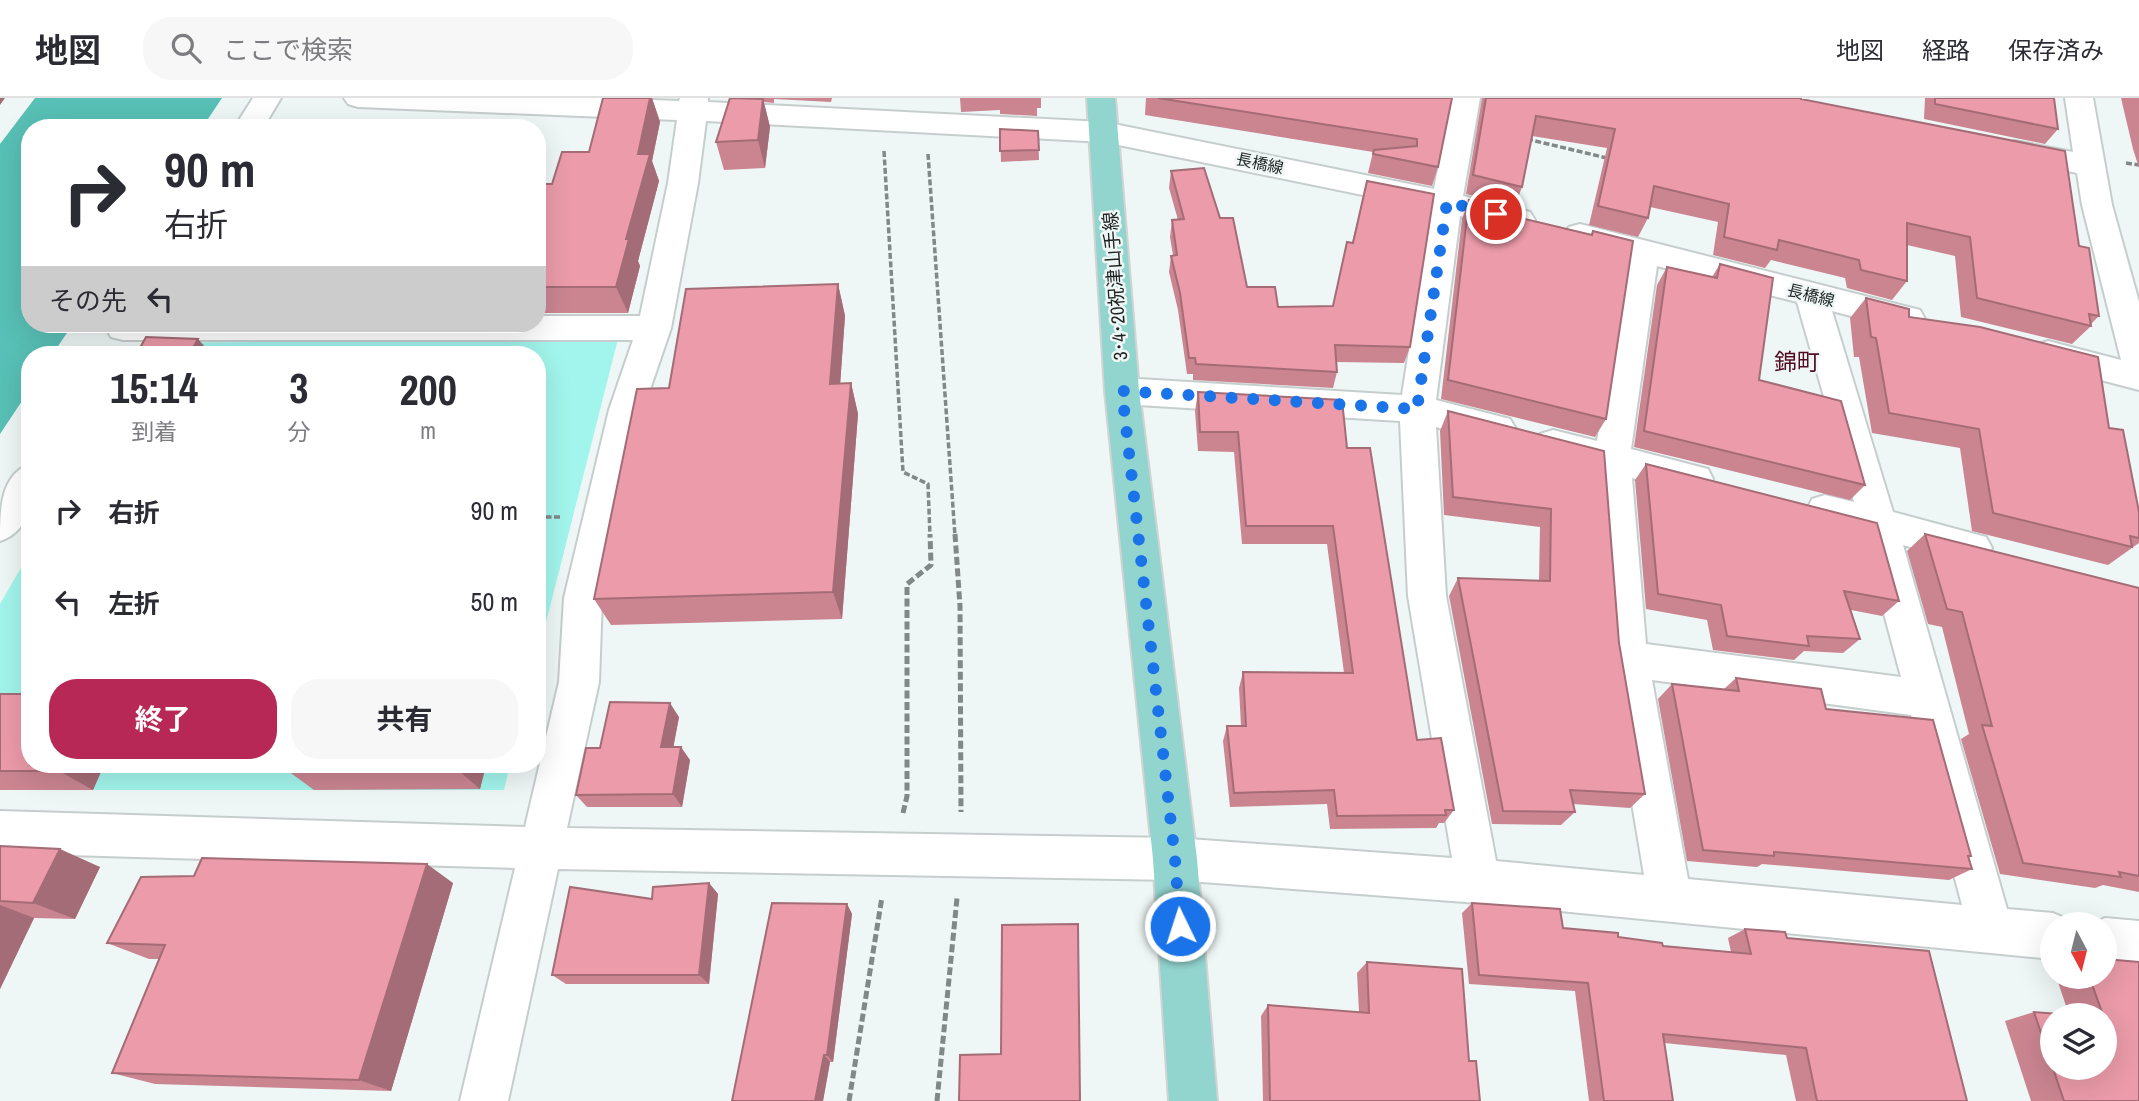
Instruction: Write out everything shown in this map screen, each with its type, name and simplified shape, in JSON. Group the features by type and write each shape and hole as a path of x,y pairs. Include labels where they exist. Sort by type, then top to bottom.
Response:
{"main road":[{"name":"3･4･20祝津山手線","path":"1103,115 1122,391 1175,859 1193,1101"}],"street":[{"path":"254,119 267,98"},
{"name":"長橋線","path":"358,98 694,104 926,123 1103,115 1942,328"},
{"path":"2079,98 2097,205 2139,364"},
{"path":"484,1101 579,682 583,598 626,410 653,328 683,183 694,104"},
{"path":"1464,111 1447,202 1417,409 1427,596 1478,881"},
{"path":"1987,145 2092,166"},
{"path":"1643,251 1612,459 1628,659 1670,901"},
{"path":"1811,295 1878,523 1990,930"},
{"path":"546,330 653,328"},
{"path":"119,336 319,333"},
{"path":"2021,348 2139,377"},
{"path":"1122,391 1417,409 1732,488"},
{"path":"0,526 21,492"},
{"path":"1798,504 2008,557"},
{"path":"1628,659 1927,699"},
{"path":"0,832 540,848 1175,859 1478,881 2040,935"},
{"path":"2118,942 2139,944"}],"path":[{"path":"1464,111 1611,159"},
{"path":"926,123 960,606 959,854 937,1101"},
{"path":"884,142 903,472 928,484 931,565 907,584 907,796"},
{"path":"849,1101 876,920"}],"shaded area":[{"path":"35,98 222,98 208,119 21,119 21,333 67,333 58,346 21,346 21,402 0,434 0,144"},
{"path":"618,339 546,623 546,346 149,346 151,343"},
{"path":"21,568 21,773 508,773 504,790 0,790 0,604"}],"building":[{"path":"603,98 650,98 638,154 650,154 626,239 629,239 616,287 546,287 546,184 552,184 562,152 589,152"},
{"path":"730,98 763,99 758,140 716,142"},
{"path":"1158,98 1452,98 1438,167 1373,154 1374,150 1417,146 1417,139"},
{"path":"1486,98 1801,98 2065,151 2079,246 2089,248 2099,316 2089,314 2091,326 1977,298 1970,237 1907,223 1907,281 1861,270 1859,260 1779,240 1777,250 1724,237 1729,204 1654,186 1648,218 1598,206 1615,129 1536,116 1522,187 1473,175"},
{"path":"1935,98 2054,98 2058,129 1935,104"},
{"path":"1000,129 1038,131 1039,150 1000,151"},
{"path":"1204,168 1220,218 1233,218 1247,287 1275,287 1278,307 1333,306 1347,242 1353,243 1367,181 1434,194 1410,347 1335,345 1337,372 1196,364 1195,358 1189,358 1180,293 1171,256 1177,255 1172,220 1184,219 1171,171"},
{"path":"1469,200 1518,212 1517,217 1592,235 1593,231 1633,241 1606,419 1448,380"},
{"path":"1720,264 1773,278 1759,380 1841,401 1865,485 1644,431 1667,267 1717,278"},
{"path":"838,284 830,384 851,383 833,592 594,599 637,389 669,388 686,289"},
{"path":"1866,298 1909,309 1909,317 1980,327 2098,357 2109,428 2123,430 2139,512 2139,538 2130,536 2132,547 1993,513 1979,429 1889,413 1876,338 1871,337"},
{"path":"146,337 198,339 194,346 141,346"},
{"path":"1198,392 1342,400 1347,448 1370,448 1417,740 1441,738 1454,810 1445,810 1446,815 1337,816 1334,790 1234,793 1227,726 1246,726 1243,672 1353,673 1333,526 1246,526 1238,432 1200,432"},
{"path":"1448,411 1604,451 1619,643 1645,794 1570,790 1575,812 1503,811 1458,578 1550,581 1551,509 1453,497"},
{"path":"1646,464 1877,523 1899,601 1844,591 1860,639 1807,636 1809,646 1727,636 1721,605 1658,594"},
{"path":"1925,534 2139,588 2139,876 2119,872 2121,877 2023,863 1982,725 1992,726 1962,612 1947,609"},
{"path":"1736,678 1821,689 1826,709 1933,720 1971,856 1968,856 1972,869 1774,852 1774,856 1703,850 1672,684 1739,691"},
{"path":"0,694 21,694 21,771 0,771"},
{"path":"610,702 670,703 661,747 681,747 673,794 576,795 586,748 600,748"},
{"path":"0,846 60,849 33,903 0,901"},
{"path":"202,858 427,864 359,1080 112,1073 165,945 107,943 141,877 194,876"},
{"path":"709,883 699,975 552,975 570,887 652,899 653,887"},
{"path":"772,903 847,904 827,1055 824,1055 815,1101 732,1101"},
{"path":"1472,903 1560,909 1563,928 1618,933 1618,937 1662,943 1663,946 1751,954 1745,929 1785,932 1787,938 1929,951 1967,1101 1817,1101 1806,1048 1663,1034 1673,1101 1604,1101 1588,983 1479,975"},
{"path":"1078,924 1080,1101 959,1101 960,1055 1001,1054 1002,925"},
{"path":"2118,960 2139,962 2139,1101 2064,1101 2057,1080 2117,1080 2117,1003 2099,1003 2094,989 2118,989"},
{"path":"1367,962 1462,969 1469,1061 1476,1061 1480,1101 1270,1101 1268,1005 1369,1013"},
{"path":"2034,1012 2040,1012 2040,1030"}],"district":[{"name":"錦町","path":"1797,361"}],"route":[{"path":"1180,926 1175,859 1122,391 1417,409 1447,202 1496,214"}]}
